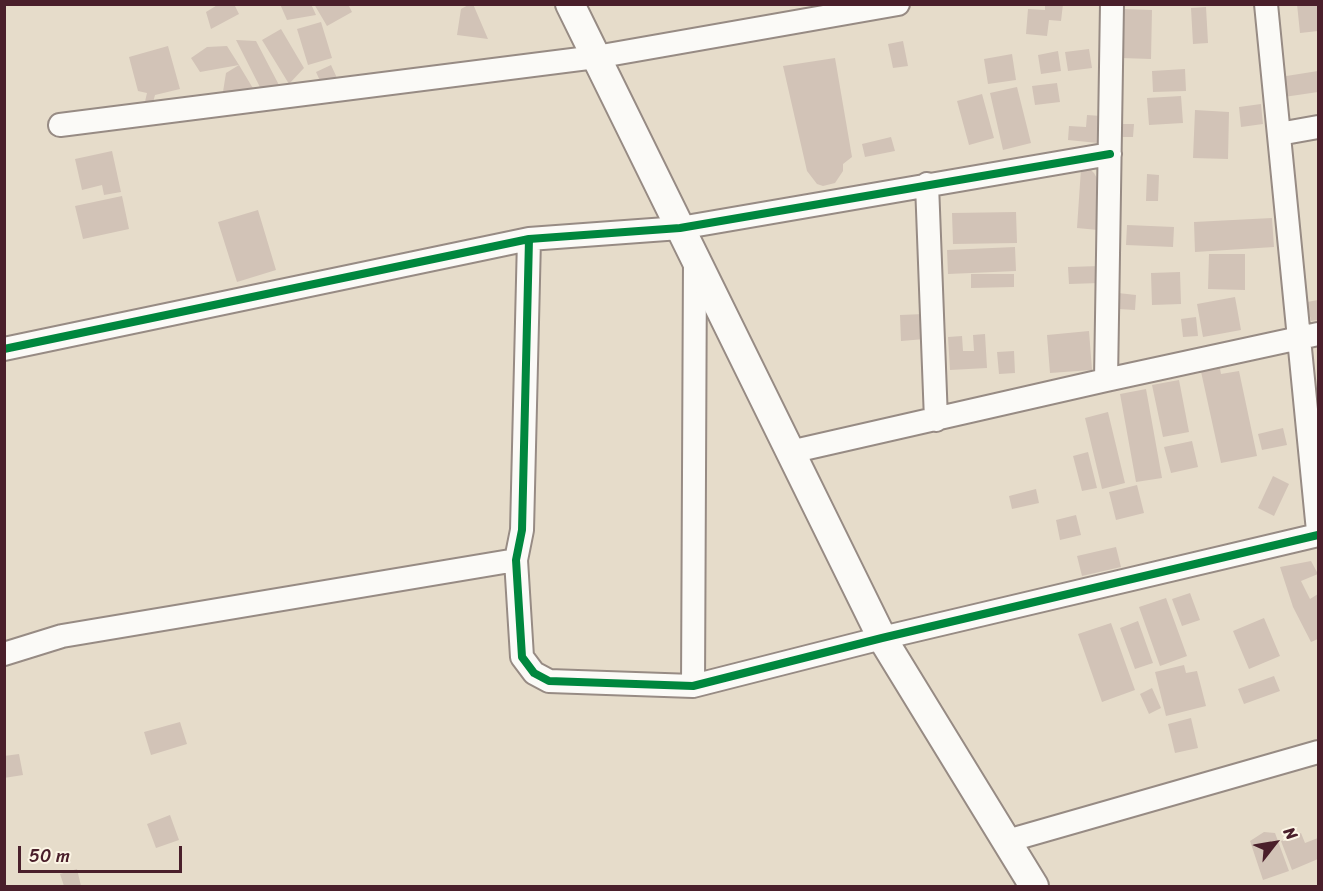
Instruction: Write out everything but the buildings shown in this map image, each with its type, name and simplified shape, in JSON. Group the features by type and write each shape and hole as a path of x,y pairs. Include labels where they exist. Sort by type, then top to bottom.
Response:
{"street":[{"path":"570,4 882,638 1034,886"},
{"path":"60,125 596,57 898,4"},
{"path":"1106,380 1112,4"},
{"path":"530,239 522,530 516,560 522,657 534,673 549,681 693,686 1318,533 1309,336 1278,134 1266,4"},
{"path":"1278,134 1318,127"},
{"path":"4,349 530,239 680,228 1110,153"},
{"path":"927,184 936,420"},
{"path":"693,686 694,258"},
{"path":"790,452 1309,336"},
{"path":"4,654 62,636 516,560"},
{"path":"1007,841 1318,752"}],"cycle path":[{"path":"4,349 529,239 680,228 1110,154"},
{"path":"529,239 522,530 516,560 522,657 534,673 549,681 693,686 882,638 1318,535"}]}
